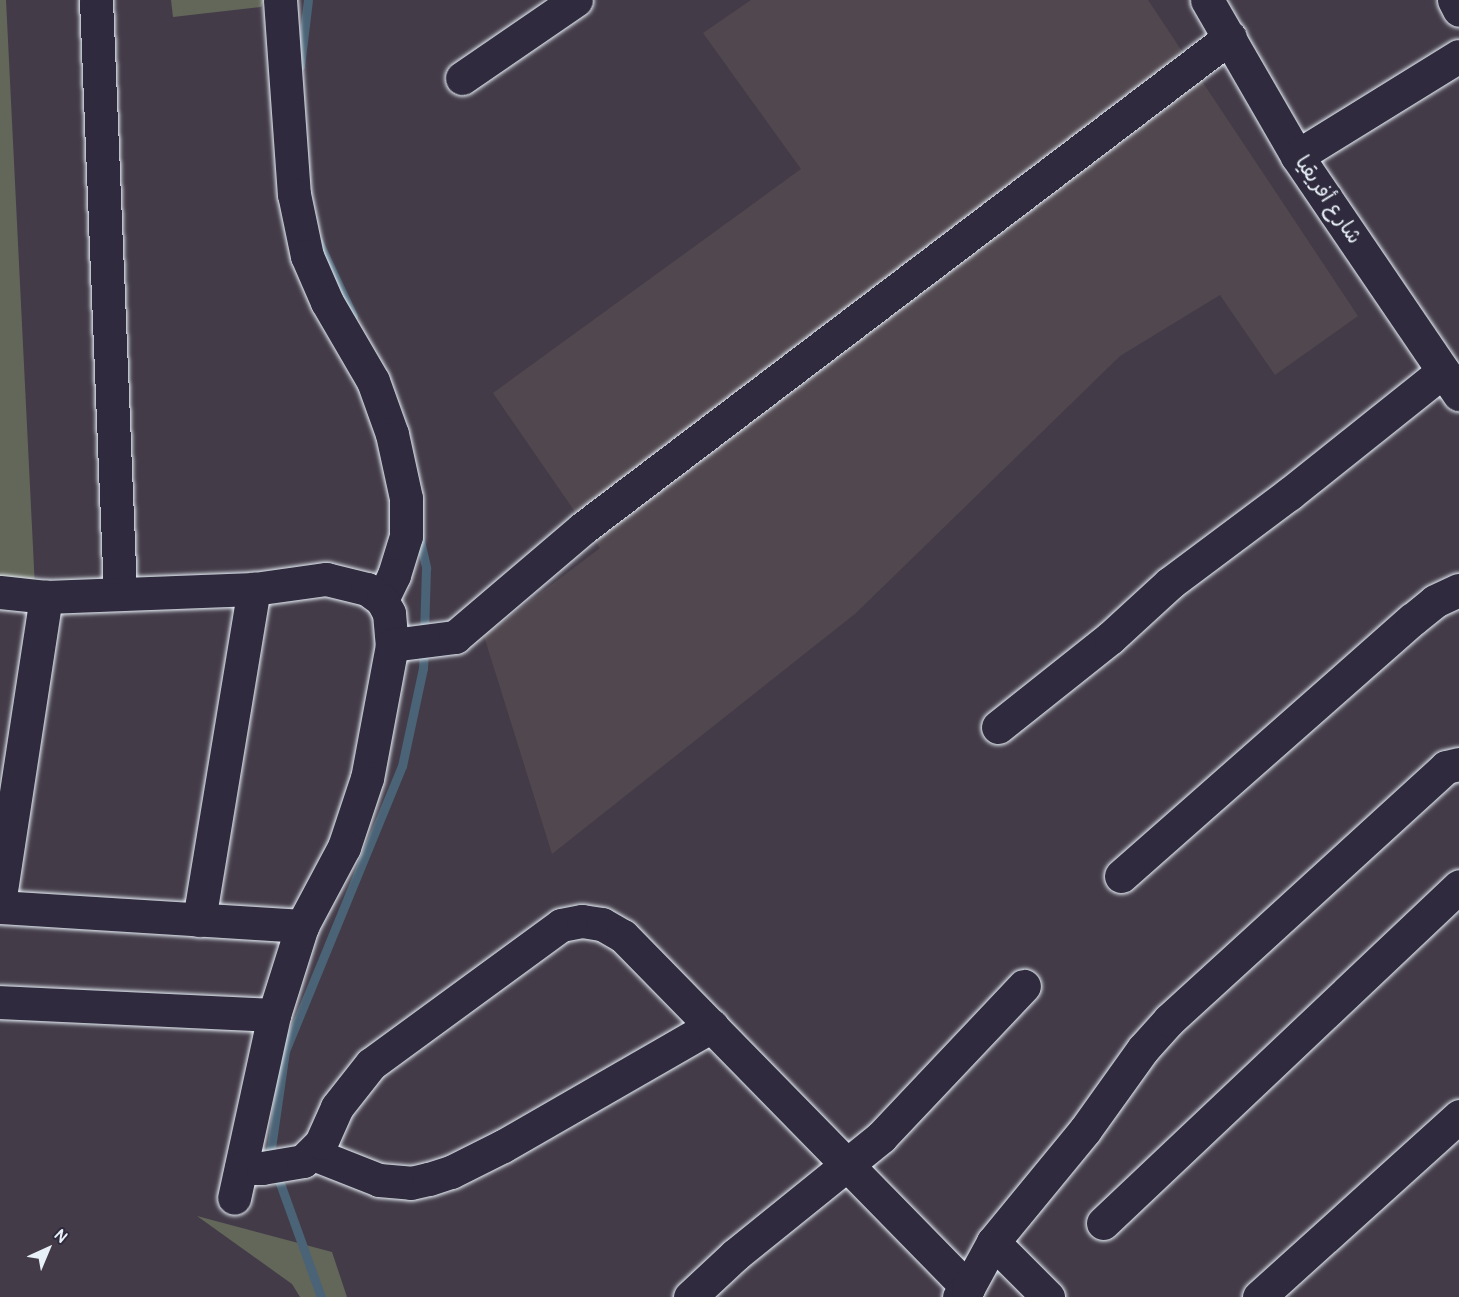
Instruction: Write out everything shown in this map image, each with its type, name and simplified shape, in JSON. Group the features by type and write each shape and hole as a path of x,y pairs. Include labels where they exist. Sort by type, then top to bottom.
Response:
{"street":[{"path":"96,0 120,593"},
{"path":"280,0 294,194 307,256 327,302 373,381 394,442 406,498 406,536 394,575 382,600"},
{"path":"462,78 576,0"},
{"name":"شارع أفريقيا","path":"1207,0 1298,156 1451,382"},
{"path":"1454,0 1459,10"},
{"path":"392,645 455,637 583,528 1230,36"},
{"path":"1298,156 1459,56"},
{"path":"998,727 1110,638 1170,583 1451,382"},
{"path":"0,592 46,597 254,589 326,579 367,589 382,600 389,612 392,645 367,778 344,847 302,926 274,1015 245,1178 308,1157 387,1182 411,1183 451,1172 503,1146 712,1026"},
{"path":"199,920 254,589"},
{"path":"1121,876 1413,619 1435,602 1459,590"},
{"path":"0,897 46,597"},
{"path":"308,1157 337,1107 371,1064 561,925 582,921 602,924 623,936 712,1026 848,1165 964,1292 993,1242 1085,1130 1143,1049 1169,1020 1446,767 1459,764"},
{"path":"1103,1223 1459,886"},
{"path":"0,907 302,926"},
{"path":"690,1297 742,1249 881,1137 1024,986"},
{"path":"0,1002 274,1015"},
{"path":"1259,1297 1459,1116"},
{"path":"993,1242 1048,1297"}],"shaded area":[{"path":"751,0 1148,0 1358,316 1275,375 1220,295 1120,356 856,613 552,854 484,636 600,548 493,393 801,169 703,33"}],"green space":[{"path":"0,0 6,0 35,588 0,583"},
{"path":"171,0 264,0 261,7 173,17"},
{"path":"197,1216 332,1252 347,1297 300,1297 292,1284"}],"waterway":[{"path":"300,66 308,0"},
{"path":"318,241 353,316"},
{"path":"418,532 426,568 424,634"},
{"path":"271,1159 285,1051 402,766 423,668 424,648"},
{"path":"276,1172 321,1297"}]}
